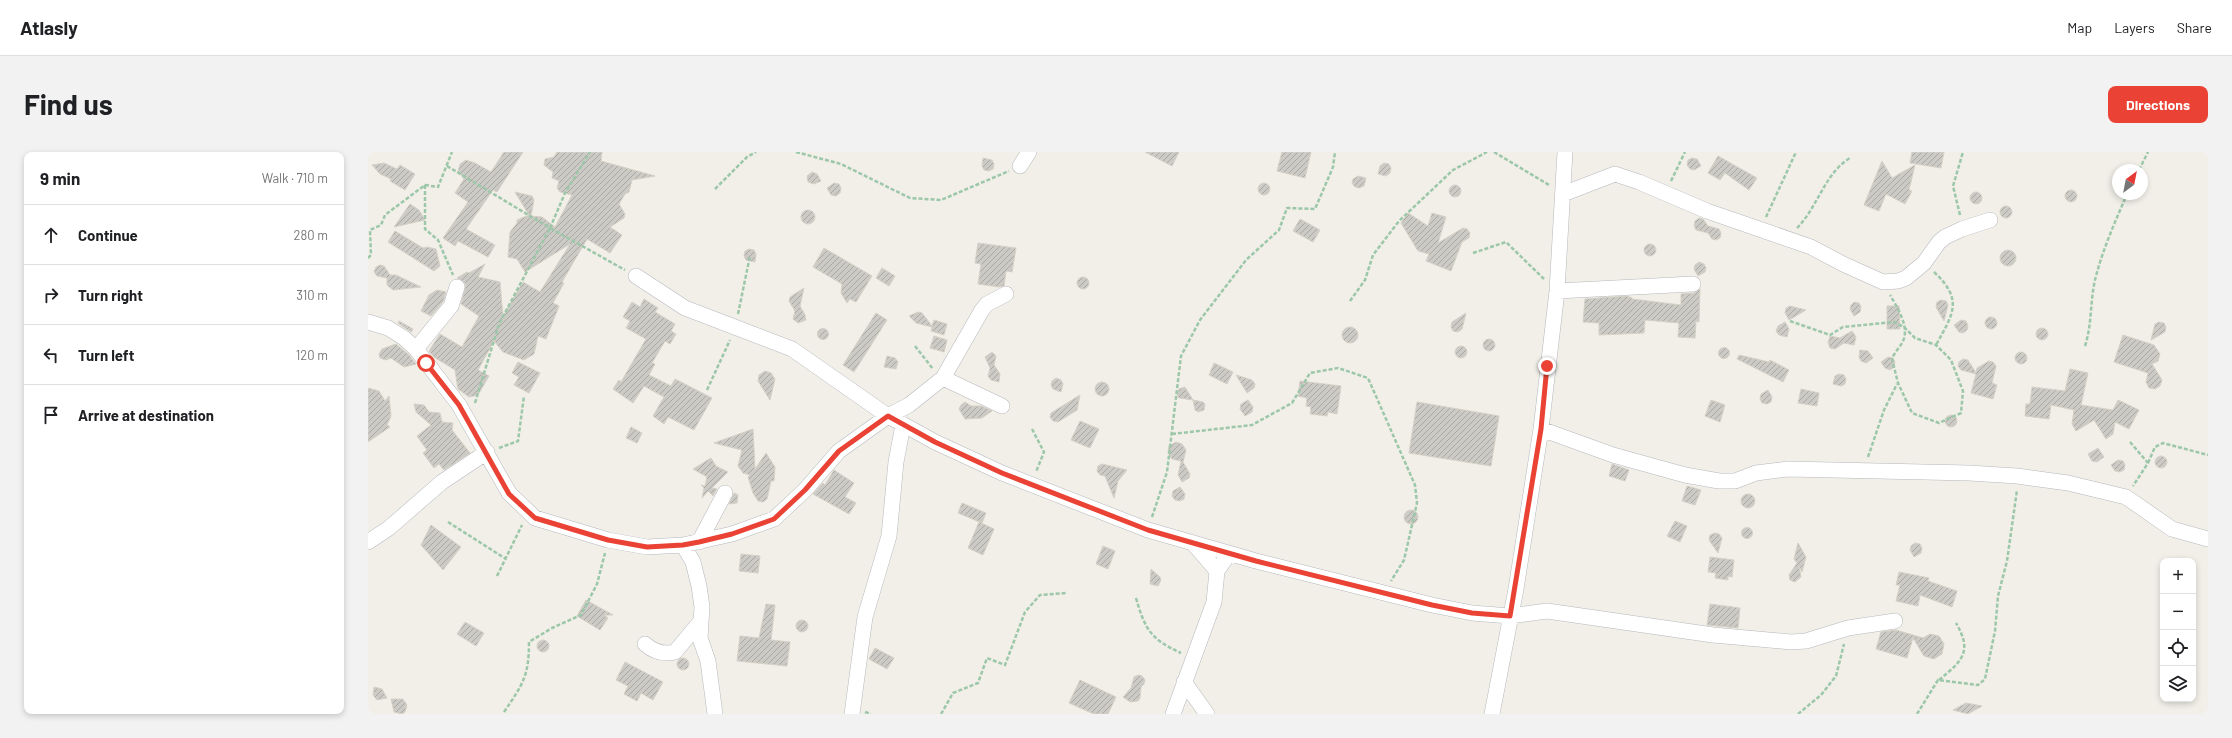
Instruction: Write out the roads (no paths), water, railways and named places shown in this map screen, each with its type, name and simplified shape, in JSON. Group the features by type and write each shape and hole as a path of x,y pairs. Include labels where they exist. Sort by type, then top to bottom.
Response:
{"street":[{"path":"1020,166 1029,152"},
{"path":"1492,714 1541,429 1557,292 1565,152"},
{"path":"1563,194 1615,174 1760,230 1811,247 1843,264 1883,282 1906,278 1924,264 1939,242 1963,228 1990,220"},
{"path":"636,276 685,308 792,349 906,427 1002,473 1148,530 1230,554 1472,613 1510,616 1547,611 1713,635 1791,642 1806,641 1848,628 1895,621"},
{"path":"1557,292 1693,284"},
{"path":"416,349 450,306 457,286"},
{"path":"368,322 388,328 404,338 416,349 459,405 487,452 509,494 535,518 608,540 647,547 683,545 699,542 753,527 781,515 839,451 888,416 909,405 943,378 984,307 993,299 1006,294"},
{"path":"943,378 1002,406"},
{"path":"852,714 865,617 889,536 896,462 906,427 909,405"},
{"path":"1541,429 1613,455 1685,474 1719,481 1735,481 1756,473 1788,469 1864,470 2017,476 2068,482 2126,496 2172,529 2208,539"},
{"path":"368,542 389,528 442,482 487,452"},
{"path":"699,542 725,493"},
{"path":"1193,543 1217,571"},
{"path":"683,545 693,562 699,586 702,607 700,638 708,661 715,714"},
{"path":"1172,714 1214,602 1217,571 1230,554"},
{"path":"645,644 656,651 668,654 675,652 700,622"},
{"path":"1184,682 1207,714"}]}
